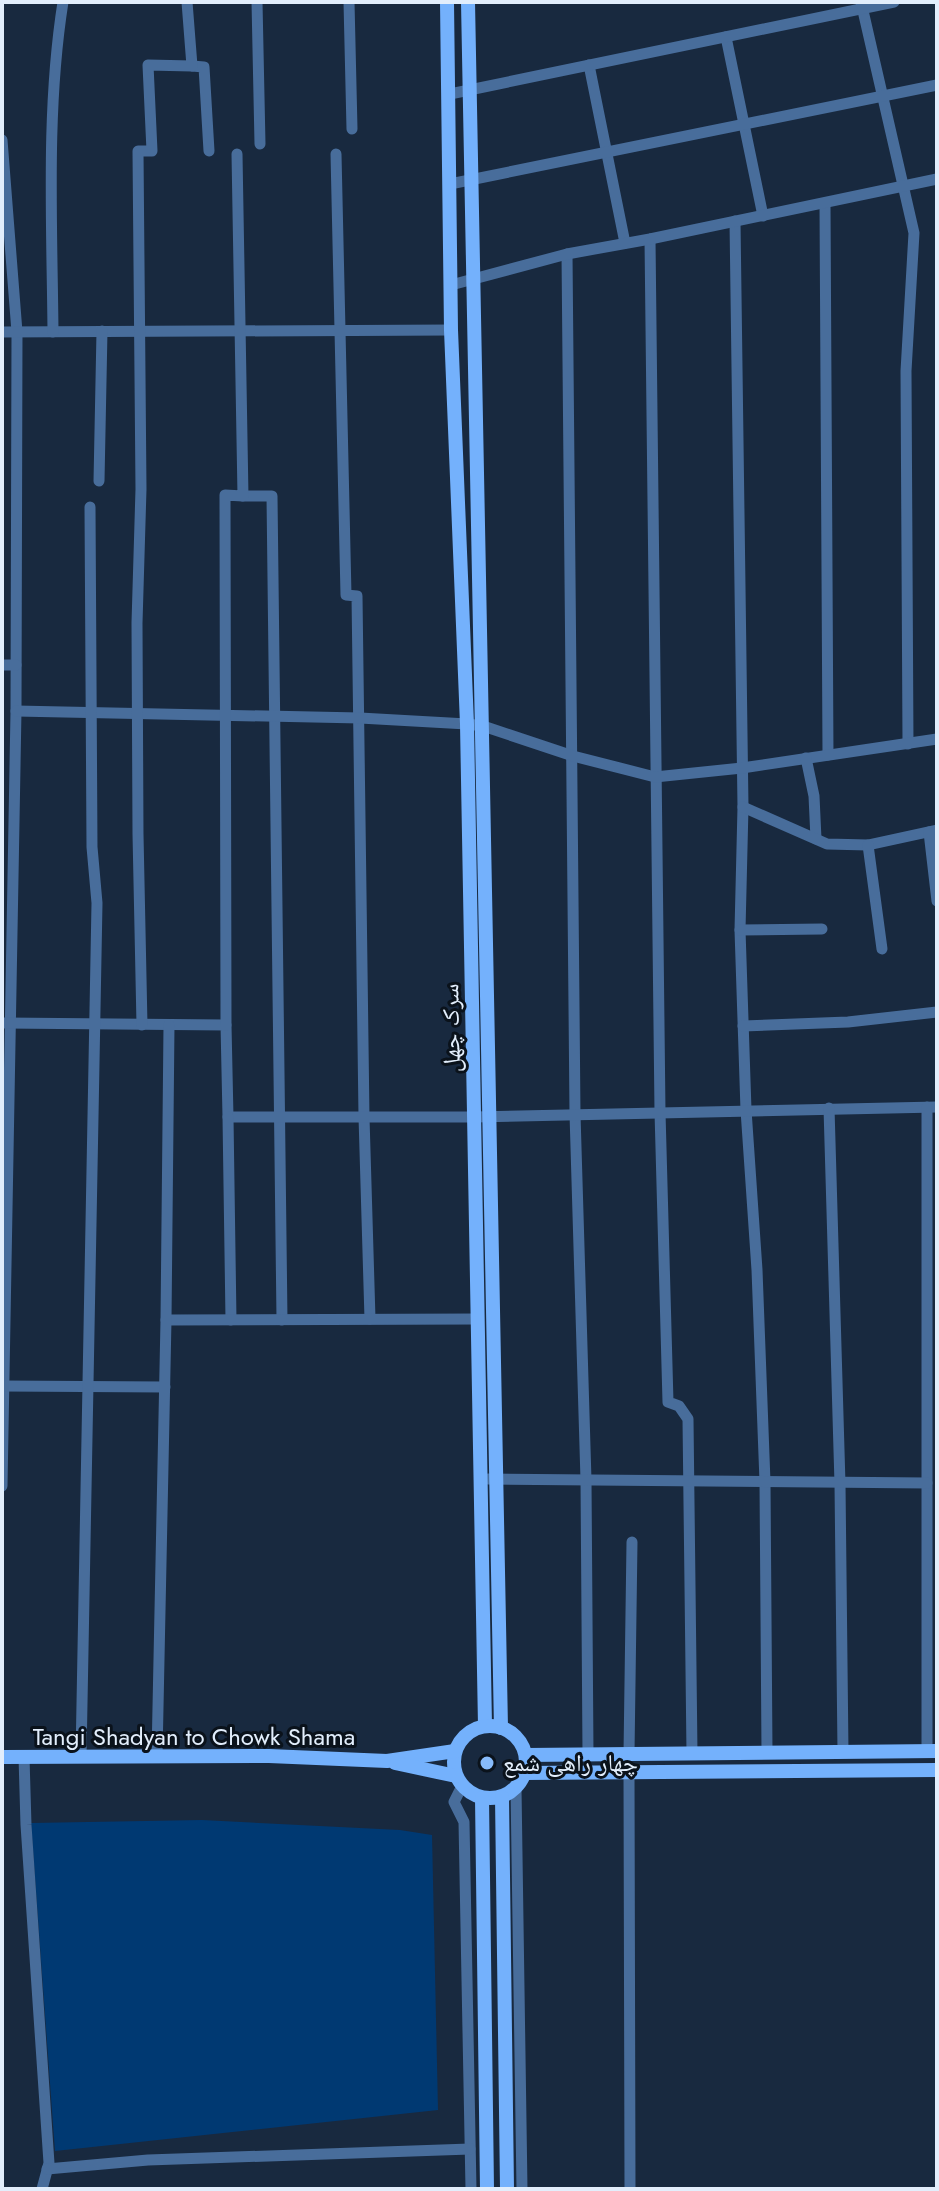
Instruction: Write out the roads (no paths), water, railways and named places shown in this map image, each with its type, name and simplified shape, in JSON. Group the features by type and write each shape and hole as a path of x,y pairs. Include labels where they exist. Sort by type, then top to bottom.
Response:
{"main road":[{"name":"سرک چهل","path":"447,2 451,330 467,724 485,1726"},
{"path":"468,2 501,1728"},
{"path":"387,1761 459,1781 482,1798 502,1797 516,1788 525,1773 526,1755 521,1742 511,1732 501,1728 485,1726 467,1734 455,1751 453,1763 459,1781"},
{"path":"387,1761 455,1751"},
{"path":"526,1755 932,1751"},
{"name":"Tangi Shadyan to Chowk Shama","path":"2,1757 269,1756 387,1761"},
{"path":"525,1773 937,1770"},
{"path":"502,1797 507,2189"},
{"path":"482,1798 487,2189"}],"street":[{"path":"53,332 51,148 58,30 63,2"},
{"path":"187,2 192,66"},
{"path":"257,2 260,144"},
{"path":"349,2 352,129"},
{"path":"450,94 726,37 862,5 894,2"},
{"path":"862,5 914,233 906,371 908,744"},
{"path":"726,37 763,216"},
{"path":"142,1025 137,714 141,331 138,151 152,151 148,65 204,67 209,151"},
{"path":"589,65 625,243"},
{"path":"450,184 937,85"},
{"path":"2,140 17,332 16,711 6,1023 2,1486"},
{"path":"237,154 243,496"},
{"path":"336,154 346,595 357,596 370,1319"},
{"path":"451,285 567,254 937,179"},
{"path":"825,203 828,755"},
{"path":"735,221 743,807 740,930 765,1482 767,1752"},
{"path":"650,239 660,1112 668,1402 679,1406 688,1419 692,1753"},
{"path":"567,254 575,1114 586,1480 588,1753"},
{"path":"2,332 451,330"},
{"path":"99,481 102,331"},
{"path":"231,1320 226,1025 225,495 272,496 282,1320"},
{"path":"81,1757 97,903 92,847 90,507"},
{"path":"2,665 16,665"},
{"path":"16,711 360,718 467,724 483,726 573,756 655,777 742,768 937,739"},
{"path":"806,758 814,796 816,839"},
{"path":"743,807 827,844 868,845 933,831 937,901"},
{"path":"868,845 882,949"},
{"path":"740,930 822,929"},
{"path":"743,1026 848,1022 937,1012"},
{"path":"6,1023 226,1025"},
{"path":"157,1756 169,1025"},
{"path":"228,1117 474,1117 932,1107 927,1483 932,1751"},
{"path":"829,1108 840,1484 843,1752"},
{"path":"166,1320 477,1319"},
{"path":"3,1386 165,1387"},
{"path":"480,1479 927,1483"},
{"path":"629,1753 632,1542"},
{"path":"24,1757 49,2163 42,2189"},
{"path":"629,1772 630,2189"},
{"path":"459,1781 454,1802 464,1822 471,2189"},
{"path":"516,1788 522,2189"},
{"path":"47,2169 148,2160 470,2149"}],"place":[{"name":"چهار راهی شمع","path":"487,1763"}]}
